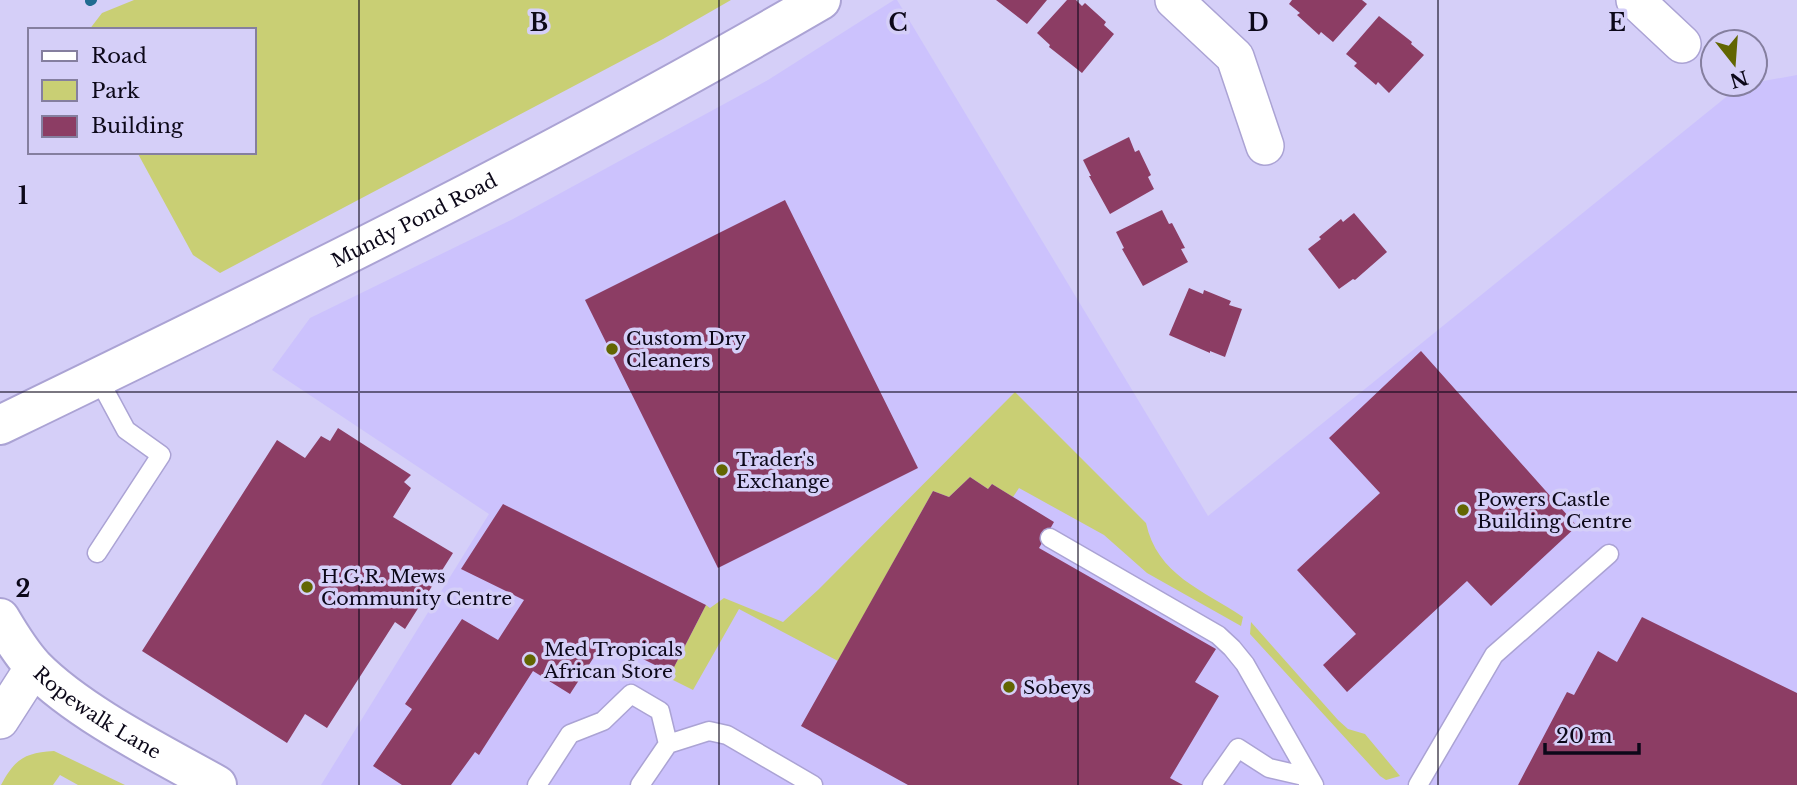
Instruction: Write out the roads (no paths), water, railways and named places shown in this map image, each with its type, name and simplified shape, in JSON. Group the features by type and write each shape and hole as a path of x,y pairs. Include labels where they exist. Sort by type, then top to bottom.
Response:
{"street":[{"name":"Mundy Pond Road","path":"0,425 393,231 713,62 821,0"},
{"path":"1174,0 1236,57 1265,146"},
{"path":"1635,0 1682,44"},
{"name":"Ropewalk Lane","path":"0,618 34,667 64,692 99,716 217,785"},
{"path":"0,720 34,667"}],"lane":[{"path":"97,553 161,455 126,430 98,378"},
{"path":"1050,538 1218,635 1232,648 1245,664 1310,782"},
{"path":"1418,785 1494,656 1609,554"},
{"path":"537,785 570,734 603,721 631,694 660,711 668,744"},
{"path":"640,785 668,744 709,730 719,731 813,785"},
{"path":"1212,785 1238,748 1269,768 1310,782"}],"place":[{"name":"Custom Dry Cleaners","path":"612,349"},
{"name":"Trader's Exchange","path":"722,470"},
{"name":"Powers Castle Building Centre","path":"1463,510"},
{"name":"H.G.R. Mews Community Centre","path":"307,587"},
{"name":"Med Tropicals African Store","path":"530,660"},
{"name":"Sobeys","path":"1009,687"}]}
